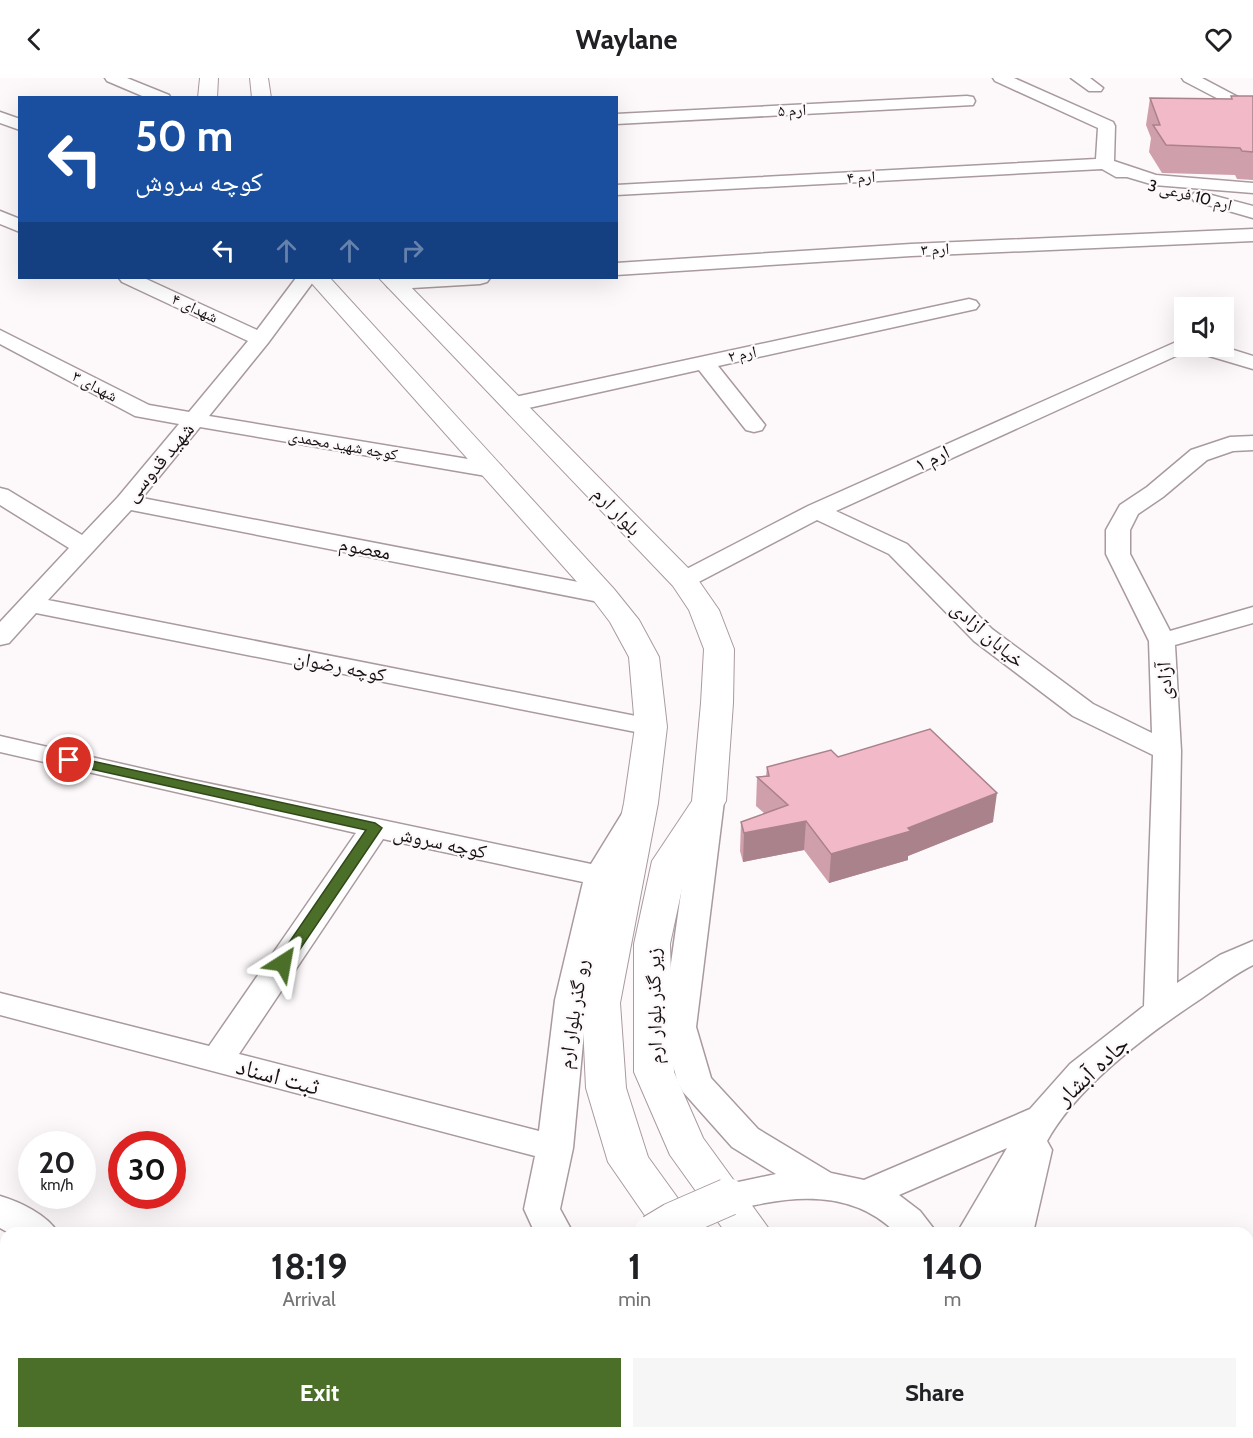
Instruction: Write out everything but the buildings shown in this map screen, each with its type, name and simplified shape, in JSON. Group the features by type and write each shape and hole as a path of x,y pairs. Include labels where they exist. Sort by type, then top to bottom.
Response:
{"main road":[{"path":"207,96 209,78"},
{"path":"259,78 262,96"},
{"path":"319,279 624,620 644,657 651,727 641,803"},
{"name":"بلوار ارم","path":"392,280 684,580 704,610 719,649 709,801"},
{"name":"زیر گذر بلوار ارم","path":"709,801 670,861 652,944 654,1072 685,1144 746,1227"},
{"name":"زیر گذر بلوار ارم","path":"641,803 601,1003 606,1088 629,1161 677,1227"}],"street":[{"path":"113,78 158,96"},
{"path":"1001,78 1107,126 1105,164 1154,180 1253,188"},
{"path":"1079,78 1095,88"},
{"path":"1190,78 1253,112"},
{"name":"ارم ۵","path":"618,119 967,101"},
{"path":"0,117 18,124"},
{"name":"ارم ۴","path":"618,190 1105,164"},
{"name":"ارم 10 فرعی 3","path":"1105,164 1144,184 1253,212"},
{"path":"0,217 18,225"},
{"name":"ارم ۳","path":"618,269 911,250 1253,235"},
{"name":"شهدای ۴","path":"131,279 261,339"},
{"name":"شهید قدوسی","path":"0,637 28,604 126,502 261,339 305,279"},
{"path":"392,280 436,279"},
{"name":"ارم ۲","path":"515,404 969,305"},
{"name":"شهدای ۳","path":"0,336 143,411 194,420"},
{"name":"ارم ۱","path":"684,580 816,511 1174,349"},
{"path":"1233,357 1253,363"},
{"path":"703,362 754,425"},
{"name":"کوچه شهید محمدی","path":"194,420 492,470"},
{"name":"آزادی","path":"1160,1010 1167,752 1162,641 1118,554 1118,530 1128,510 1155,492 1199,455 1230,444 1253,443"},
{"path":"0,495 85,547"},
{"name":"معصوم","path":"126,502 604,595"},
{"name":"خیابان آزادی","path":"816,511 898,549 992,642 1083,710 1167,752"},
{"name":"کوچه رضوان","path":"28,604 651,727"},
{"path":"1162,641 1253,615"},
{"name":"کوچه سروش","path":"0,744 183,787 600,876"},
{"path":"709,801 679,1027 695,1083 745,1138 820,1183 867,1194 897,1211 912,1227"},
{"name":"رو گذر بلوار ارم","path":"543,1225 555,1148 571,1000 600,876 641,803"},
{"path":"217,1061 375,828"},
{"name":"جاده آبشار","path":"979,1227 1042,1118 1082,1073 1160,1010 1231,963 1253,952"},
{"name":"ثبت اسناد","path":"0,1004 555,1148"},
{"path":"867,1194 1042,1118"},
{"path":"1015,1227 1042,1118"},
{"path":"663,1227 728,1197 772,1187 820,1183"},
{"path":"0,1210 29,1227"}],"route":[{"path":"69,760 375,828 283,963"}]}
